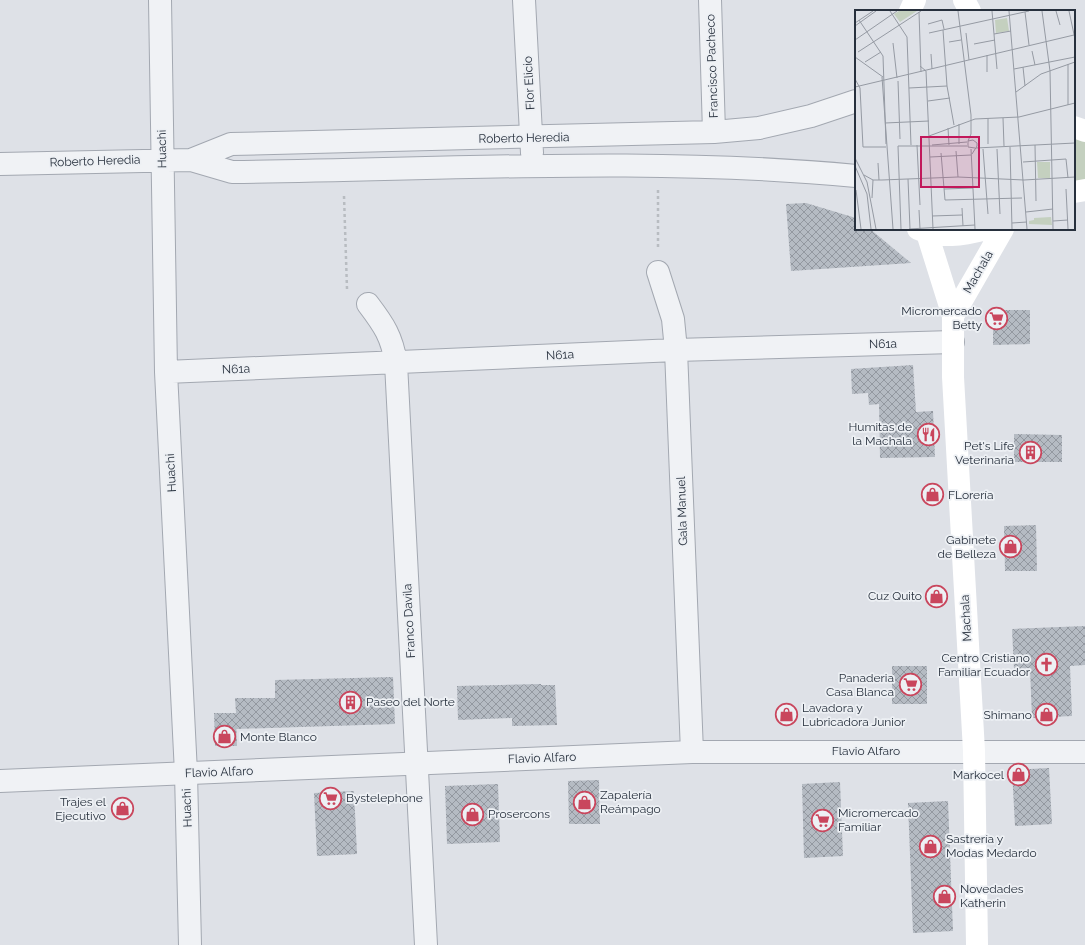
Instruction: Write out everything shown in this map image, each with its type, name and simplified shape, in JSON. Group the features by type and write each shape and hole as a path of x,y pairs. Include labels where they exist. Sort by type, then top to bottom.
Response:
{"main road":[{"path":"910,10 915,0"},
{"path":"964,0 969,10"},
{"path":"1075,127 1085,131"},
{"path":"1075,192 1085,190"},
{"path":"922,231 957,236 982,230"},
{"name":"Machala","path":"953,316 1002,230"},
{"name":"Machala","path":"922,231 953,316 953,377 974,751 977,945"}],"street":[{"name":"Huachi","path":"160,0 166,372 186,773 190,945"},
{"name":"Flor Elicio","path":"524,0 533,166"},
{"name":"Francisco Pacheco","path":"710,0 714,132"},
{"name":"Roberto Heredia","path":"191,160 231,144 531,138 714,132 759,128 811,116 855,101"},
{"name":"Roberto Heredia","path":"0,164 191,160 232,172 533,166 759,169 855,176"},
{"name":"Gala Manuel","path":"658,272 673,319 676,350 692,752"},
{"name":"Franco Davila","path":"368,304 382,322 393,343 396,363 426,945"},
{"name":"N61a","path":"166,372 676,350 953,342"},
{"name":"Flavio Alfaro","path":"0,781 692,752 1085,752"}],"path":[{"path":"658,167 658,272"},
{"path":"343,170 347,289 368,304"}],"green space":[{"path":"1075,134 1085,137 1085,186 1075,186"}],"building":[{"path":"806,203 855,218 855,230 871,230 911,263 791,271 786,204"},
{"path":"993,310 1030,310 1030,344 993,345"},
{"path":"913,365 916,412 933,411 935,457 880,458 879,404 869,405 868,393 852,394 851,369"},
{"name":"Pet's Life Veterinaria","path":"1014,434 1062,435 1062,462 1014,462"},
{"path":"1036,525 1037,571 1005,571 1004,526"},
{"name":"Centro Cristiano Familiar Ecuador","path":"1085,626 1085,665 1070,666 1072,716 1032,718 1030,668 1014,669 1012,629"},
{"name":"Panaderia Casa Blanca","path":"892,666 927,666 927,704 892,704"},
{"path":"393,677 395,724 236,729 237,746 215,746 214,713 236,713 235,698 275,698 275,680"},
{"path":"555,685 557,725 512,726 512,718 458,720 457,686"},
{"path":"1049,768 1052,824 1015,826 1012,770"},
{"name":"Zapalería Reámpago","path":"599,780 600,824 569,824 568,781"},
{"name":"Micromercado Familiar","path":"840,782 843,856 804,858 802,784"},
{"name":"Prosercons","path":"498,784 500,842 447,844 445,786"},
{"path":"354,791 357,854 317,856 314,793"},
{"path":"948,801 953,931 913,933 908,803"}],"place":[{"name":"Micromercado Betty","path":"997,318"},
{"name":"Humitas de la Machala","path":"928,434"},
{"name":"Pet's Life Veterinaria","path":"1030,453"},
{"name":"FLorería","path":"933,495"},
{"name":"Gabinete de Belleza","path":"1011,547"},
{"name":"Cuz Quito","path":"937,596"},
{"name":"Centro Cristiano Familiar Ecuador","path":"1046,665"},
{"name":"Panaderia Casa Blanca","path":"910,685"},
{"name":"Paseo del Norte","path":"350,702"},
{"name":"Lavadora y Lubricadora Junior","path":"787,715"},
{"name":"Shimano","path":"1047,715"},
{"name":"Monte Blanco","path":"225,737"},
{"name":"Markocel","path":"1019,775"},
{"name":"Bystelephone","path":"330,798"},
{"name":"Zapalería Reámpago","path":"584,802"},
{"name":"Trajes el Ejecutivo","path":"122,809"},
{"name":"Prosercons","path":"472,814"},
{"name":"Micromercado Familiar","path":"822,820"},
{"name":"Sastrería y Modas Medardo","path":"930,846"},
{"name":"Novedades Katherin","path":"944,896"}]}
